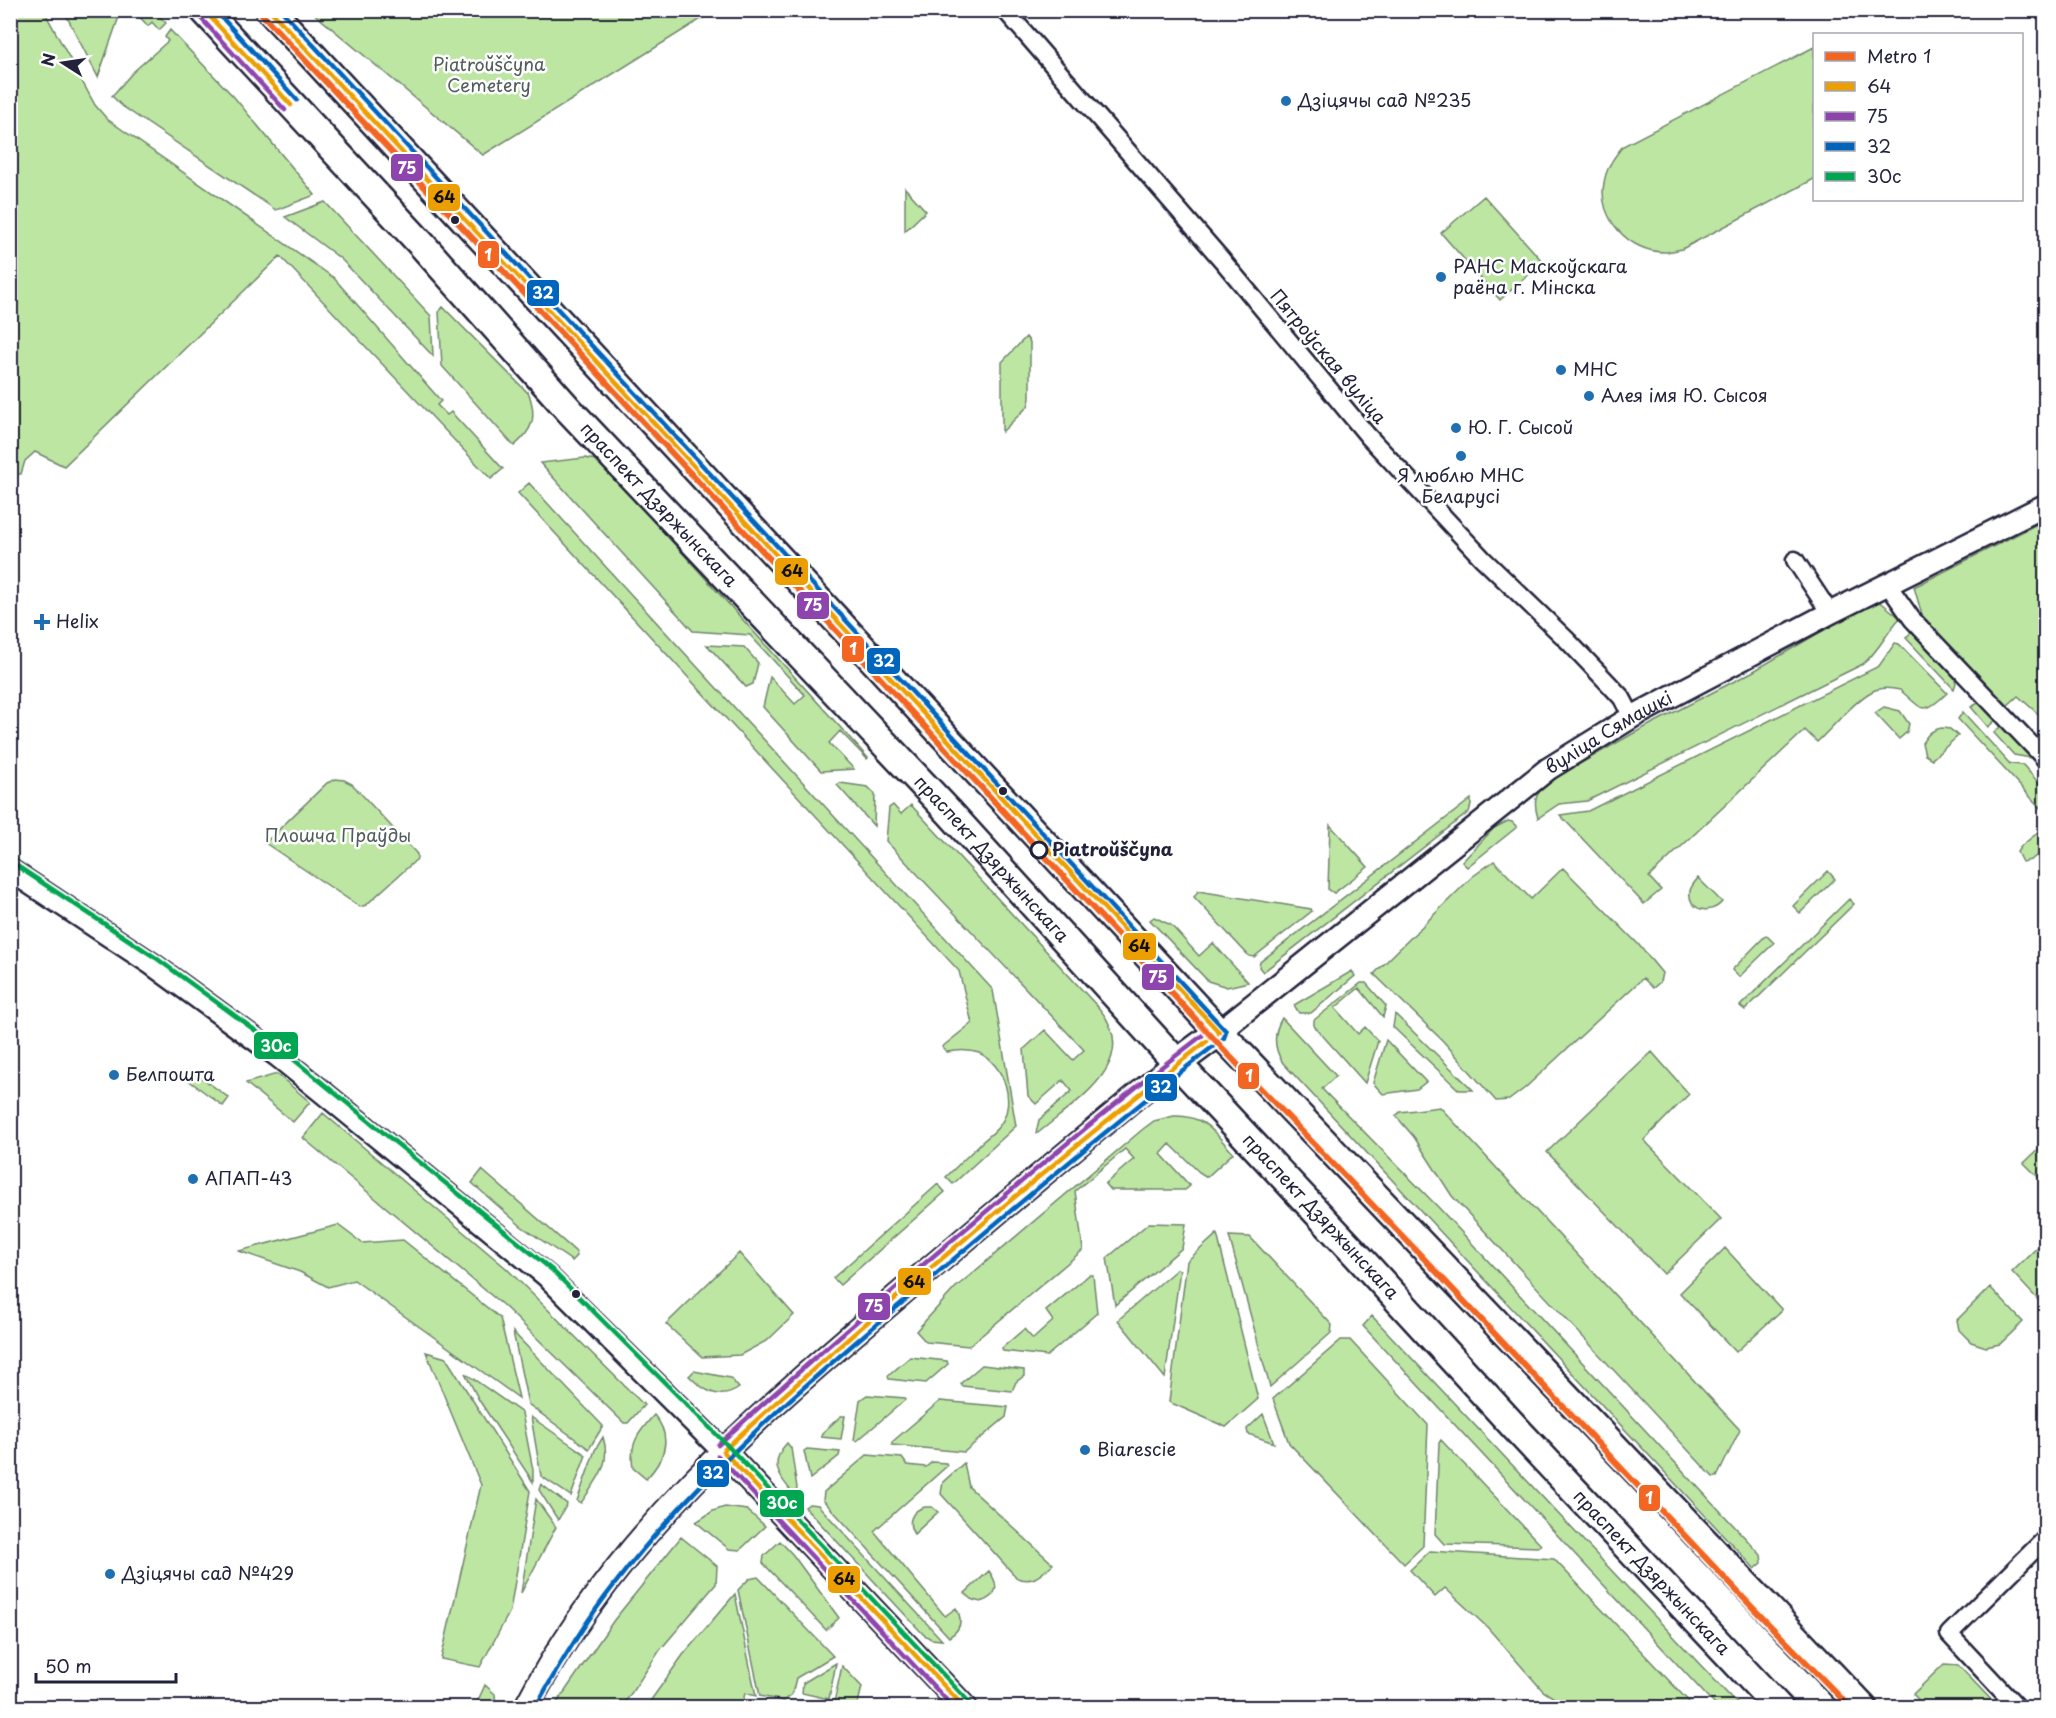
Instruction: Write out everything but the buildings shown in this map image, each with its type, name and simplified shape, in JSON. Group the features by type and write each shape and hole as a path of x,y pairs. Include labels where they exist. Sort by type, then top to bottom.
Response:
{"main road":[{"name":"праспект Дзяржынскага","path":"204,10 416,239 569,410 950,813 1177,1063 1521,1434 1779,1707"},
{"path":"270,10 1220,1032 1863,1707"},
{"path":"526,1707 568,1635 624,1559 673,1502 723,1451 768,1408 1068,1151 1177,1063 1220,1032"},
{"path":"723,1451 965,1707"}],"street":[{"name":"Пятроўская вуліца","path":"1005,10 1215,251 1368,436 1483,559 1609,684 1622,698 1632,717"},
{"name":"вуліца Сямашкі","path":"1220,1032 1548,769 1632,717 1830,613 2046,506"},
{"path":"1795,560 1830,613"},
{"path":"1888,585 1912,619 2046,760"},
{"path":"10,870 152,964 278,1056 315,1086 547,1276 723,1451"},
{"path":"2018,1707 1949,1634 2046,1538"}],"green space":[{"path":"11,10 44,11 95,105 107,119 334,278 441,401 437,405 447,415 451,412 503,469 491,479 280,256 64,466 35,452 25,461 21,474 17,474 11,501"},
{"path":"64,11 121,11 98,77"},
{"path":"134,11 154,11 166,23 159,30 152,22 148,26"},
{"name":"Piatroŭščyna Cemetery","path":"311,11 714,11 483,155"},
{"path":"170,30 234,97 315,195 276,210 122,106 112,96 133,72 168,41 165,37"},
{"path":"1813,48 1813,180 1682,249 1666,252 1639,246 1618,230 1611,220 1603,196 1604,183 1607,172 1623,146"},
{"path":"905,188 926,211 905,231"},
{"path":"1484,196 1543,262 1500,300 1441,233"},
{"path":"325,202 431,316 433,356 341,259 285,217"},
{"path":"443,307 529,394 533,410 532,423 514,446 442,366 439,312"},
{"path":"1026,337 1030,342 1030,399 1028,406 1002,432 1002,362"},
{"path":"585,458 601,463 867,759 840,731 829,743 854,769 821,771 763,707 770,677 795,704 805,695 750,635 693,631 540,463"},
{"path":"529,483 993,990 1016,1126 953,1184 946,1177 998,1127 1005,1116 1007,1106 1005,1084 988,1058 971,1051 947,1052 942,1047 972,1023 959,971 518,493"},
{"path":"2045,520 2045,720 2018,696 2007,706 1924,622 1914,587"},
{"path":"1877,599 1900,618 1863,664 1587,801 1559,804 1538,818 1536,799 1546,783 1634,733 1752,672"},
{"path":"1914,629 1953,673 1956,683 1954,689 1906,638"},
{"path":"1895,643 1899,644 1947,693 1939,701 1923,708 1900,690 1879,689 1866,695 1817,742 1805,730 1649,877 1661,890 1644,904 1560,815 1588,811 1879,666"},
{"path":"707,645 744,647 758,663 753,684 746,687"},
{"path":"1980,702 1998,718 1988,727 1971,707"},
{"path":"1884,707 1900,711 1909,724 1907,732 1899,739 1875,713"},
{"path":"1963,712 2010,764 2023,765 2045,790 2045,813 1958,719"},
{"path":"2004,723 2045,768 2045,774 2031,758 2014,755 1994,733"},
{"path":"1942,728 1950,729 1958,736 1932,759 1925,755 1922,743 1930,733"},
{"name":"Плошча Праўды","path":"336,779 352,784 417,854 417,859 366,905 360,907 265,843 327,783"},
{"path":"840,783 868,787 875,794 874,826 837,785"},
{"path":"1471,799 1469,812 1263,972 1259,967 1260,962"},
{"path":"893,805 901,814 911,805 1097,1006 1110,1026 1114,1045 1110,1062 1100,1078 1086,1093 1038,1133 1036,1133 1039,1120 1072,1091 1063,1080 1036,1104 1028,1096 1024,1049 1045,1030 1073,1060 1084,1050 886,841 889,808"},
{"path":"1508,821 1517,827 1467,867 1462,862 1494,828"},
{"path":"1330,825 1368,867 1334,893 1328,889"},
{"path":"2040,831 2045,831 2045,849 2031,860 2022,862 2017,852"},
{"path":"1494,861 1531,899 1563,868 1638,944 1662,973 1660,982 1653,988 1643,978 1525,1088 1509,1100 1496,1101 1443,1041 1374,974 1472,877"},
{"path":"1828,871 1835,879 1800,913 1793,906"},
{"path":"1698,878 1722,902 1712,909 1700,909 1692,903 1690,891"},
{"path":"1198,891 1312,911 1254,957 1249,956 1194,897"},
{"path":"1849,899 1854,904 1745,1010 1740,1006"},
{"path":"1154,917 1171,925 1199,956 1213,943 1248,982 1227,987 1208,981 1150,920"},
{"path":"1766,935 1774,943 1739,977 1732,970"},
{"path":"1352,971 1355,976 1311,1013 1299,1013 1294,1005"},
{"path":"1361,983 1366,983 1386,1006 1383,1017 1359,988 1335,1008 1358,1034 1365,1027 1378,1041 1365,1083 1314,1026 1314,1020"},
{"path":"1395,1014 1473,1090 1459,1090 1393,1027"},
{"path":"1282,1018 1336,1076 1322,1089 1439,1208 1761,1555 1762,1563 1755,1569 1283,1063 1276,1041 1277,1029"},
{"path":"1386,1040 1426,1082 1417,1089 1383,1094 1373,1083"},
{"path":"1652,1052 1689,1094 1644,1140 1721,1219 1664,1274 1547,1152"},
{"path":"277,1074 310,1102 293,1122 246,1083"},
{"path":"198,1075 229,1098 223,1106 188,1080"},
{"path":"1440,1107 1740,1430 1717,1477 1713,1477 1452,1196 1414,1137 1396,1116 1400,1112"},
{"path":"323,1113 506,1268 644,1405 628,1423 624,1423 504,1306 303,1138"},
{"path":"1174,1116 1194,1118 1208,1126 1233,1153 1207,1177 1170,1144 1161,1154 1190,1186 1185,1190 1110,1190 1105,1184 1134,1159 1125,1149 1075,1191 1083,1250 969,1346 926,1342 916,1331 955,1288 1143,1129 1154,1121"},
{"path":"2045,1143 2045,1184 2024,1163"},
{"path":"482,1170 576,1252 577,1256 572,1261 521,1226 472,1183"},
{"path":"938,1184 945,1192 840,1285 833,1278"},
{"path":"1149,1223 1186,1224 1182,1248 1115,1305 1107,1258"},
{"path":"338,1225 362,1243 403,1240 500,1318 519,1398 354,1280 328,1287 300,1272 239,1251"},
{"path":"1217,1234 1258,1399 1226,1427 1169,1402 1187,1261"},
{"path":"1229,1236 1250,1237 1332,1325 1331,1333 1270,1387"},
{"path":"2045,1240 2045,1297 2040,1302 2012,1272"},
{"path":"1725,1248 1782,1310 1736,1352 1680,1293"},
{"path":"739,1253 794,1315 768,1340 740,1355 702,1357 666,1324"},
{"path":"1177,1269 1180,1270 1165,1378 1118,1320"},
{"path":"1089,1275 1093,1275 1097,1313 1047,1356 1003,1351 1002,1348 1024,1329 1033,1339 1053,1321 1046,1311"},
{"path":"1990,1287 2023,1322 2000,1344 1986,1347 1971,1342 1959,1330 1957,1320"},
{"path":"1372,1316 1740,1707 1717,1707 1363,1326"},
{"path":"513,1332 603,1426 589,1449 528,1404"},
{"path":"1341,1340 1350,1340 1428,1425 1423,1546 1404,1564 1289,1443 1273,1399"},
{"path":"426,1352 446,1358 530,1491 510,1611 480,1667 441,1659 481,1485"},
{"path":"910,1357 947,1361 948,1364 926,1383 889,1379 888,1376"},
{"path":"982,1365 1024,1370 1024,1376 1016,1382 1012,1391 962,1386 961,1383"},
{"path":"694,1371 730,1378 739,1388 725,1394 706,1390 689,1376"},
{"path":"465,1373 522,1413 533,1470 533,1482 479,1400"},
{"path":"867,1395 905,1398 905,1400 857,1441 854,1440 860,1400"},
{"path":"940,1401 1008,1407 1006,1417 964,1452 892,1445 892,1442"},
{"path":"1263,1414 1274,1443 1248,1434 1247,1429"},
{"path":"654,1415 664,1432 664,1448 658,1464 646,1479 633,1468 632,1452 636,1438"},
{"path":"841,1416 845,1416 841,1439 821,1437 822,1433"},
{"path":"531,1417 586,1455 571,1496 541,1476"},
{"path":"603,1437 604,1465 581,1503 577,1501 595,1450"},
{"path":"1441,1440 1541,1545 1538,1547 1444,1544 1435,1534 1439,1443"},
{"path":"787,1443 791,1448 797,1488 795,1495 784,1483 777,1464 781,1450"},
{"path":"807,1449 840,1452 839,1456 810,1479 804,1451"},
{"path":"867,1455 902,1458 907,1465 926,1467 932,1462 946,1463 947,1466 874,1531 945,1616 956,1608 960,1624 949,1637 823,1500 824,1492"},
{"path":"964,1463 969,1487 1053,1564 1041,1574 1028,1580 1017,1578 941,1494 943,1482"},
{"path":"541,1484 567,1504 558,1520 539,1490"},
{"path":"536,1499 556,1527 521,1593"},
{"path":"809,1504 818,1505 942,1640 931,1639 923,1634 805,1507"},
{"path":"725,1507 747,1510 765,1526 740,1550 729,1549 696,1522 713,1511"},
{"path":"925,1507 932,1507 938,1512 914,1534 911,1525 912,1517"},
{"path":"681,1537 717,1566 716,1584 660,1650 622,1707 554,1707 614,1620"},
{"path":"780,1541 793,1555 839,1618 826,1630 763,1563 764,1556"},
{"path":"1430,1551 1554,1559 1694,1707 1568,1707 1543,1691 1488,1628 1445,1588 1435,1597 1410,1570"},
{"path":"989,1571 996,1585 994,1593 981,1602 973,1600 965,1593"},
{"path":"758,1577 833,1656 796,1678 792,1694 784,1701 760,1696 738,1590 749,1579"},
{"path":"735,1594 756,1696 745,1693 742,1707 646,1707 683,1655"},
{"path":"836,1663 829,1699 802,1693 803,1683"},
{"path":"1944,1664 1958,1665 1998,1707 1925,1707 1913,1694"},
{"path":"842,1666 862,1687 857,1707 833,1707"},
{"path":"485,1685 495,1694 496,1707 475,1707"}],"metro line":[{"name":"1","path":"258,10 496,263 1240,1067 1752,1607 1851,1708"}],"transit line":[{"name":"64","path":"204,10 291,105"},
{"name":"32","path":"215,10 297,100"},
{"name":"64","path":"270,10 1219,1032 1050,1167 836,1349 723,1451"},
{"name":"32","path":"281,10 1226,1031 1224,1038 1006,1214 850,1347 725,1460 649,1542 614,1585 572,1645 535,1708"},
{"name":"75","path":"198,15 285,110"},
{"name":"75","path":"265,15 1208,1031 1061,1148 845,1332 718,1445"},
{"name":"30с","path":"14,864 156,958 282,1050 552,1270 728,1446 970,1703"},
{"name":"64","path":"723,1451 965,1708"},
{"name":"75","path":"718,1456 954,1708"}],"place":[{"name":"Дзіцячы сад №235","path":"1286,101"},
{"name":"РАНС Маскоўскага раёна г. Мінска","path":"1441,277"},
{"name":"МНС","path":"1561,370"},
{"name":"Алея імя Ю. Сысоя","path":"1589,396"},
{"name":"Ю. Г. Сысой","path":"1456,428"},
{"name":"Я люблю МНС Беларусі","path":"1461,456"},
{"name":"Helix","path":"42,622"},
{"name":"Piatroŭščyna","path":"1039,850"},
{"name":"Белпошта","path":"114,1075"},
{"name":"АПАП-43","path":"193,1179"},
{"name":"Biarescie","path":"1085,1450"},
{"name":"Дзіцячы сад №429","path":"110,1574"}]}
